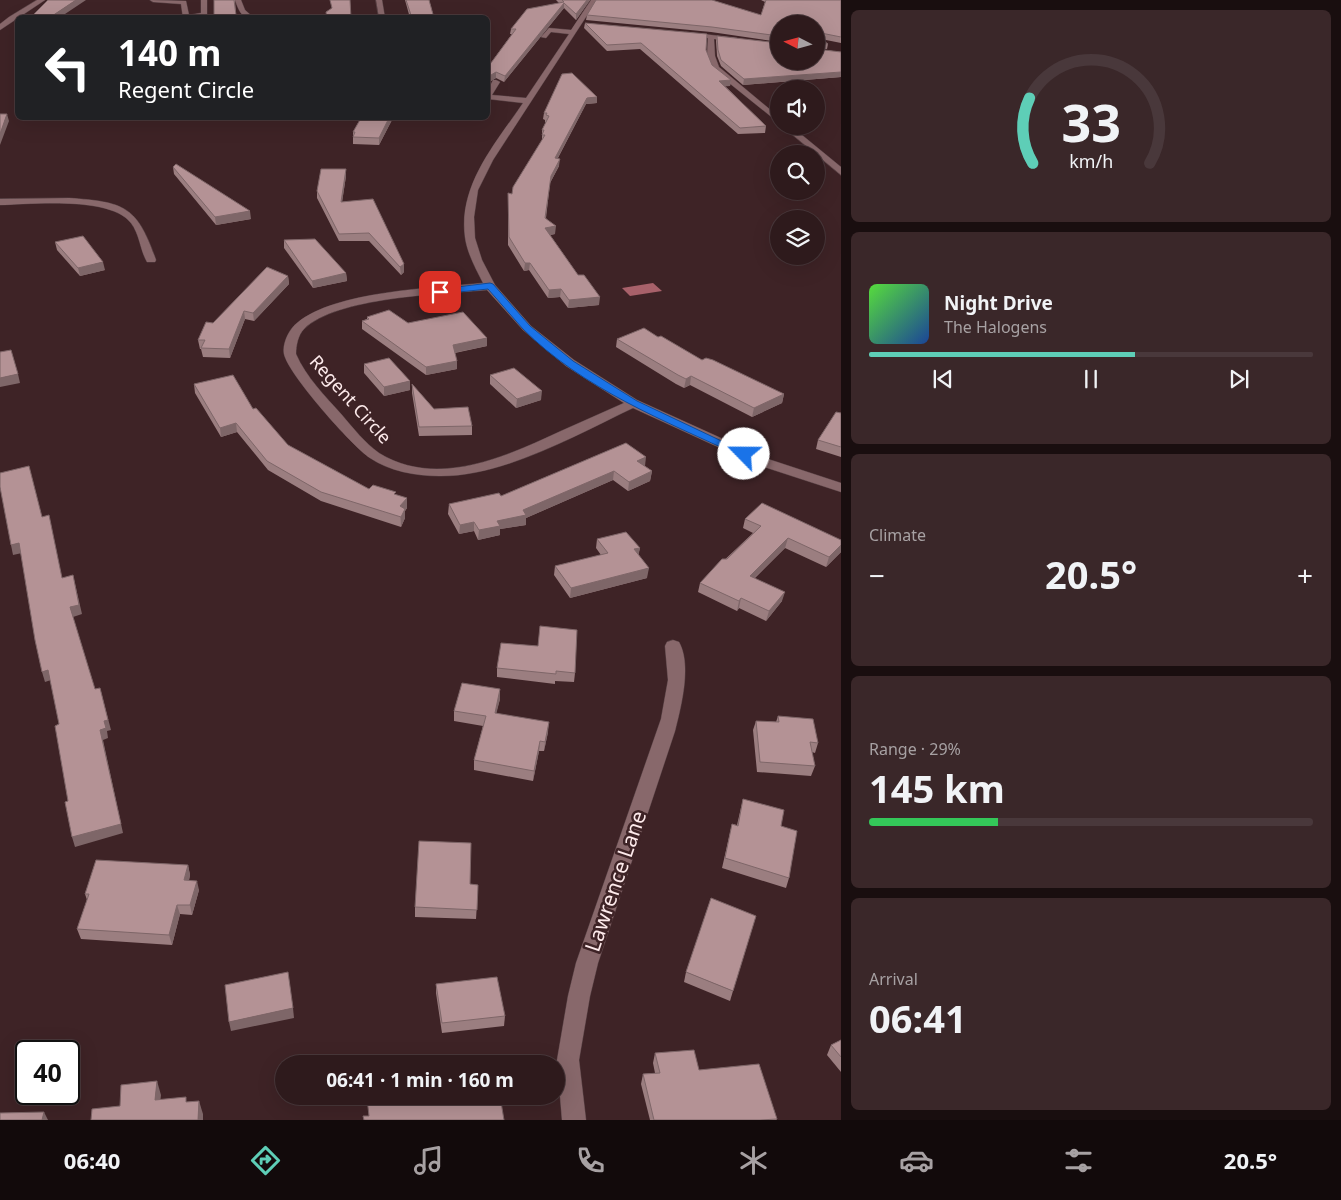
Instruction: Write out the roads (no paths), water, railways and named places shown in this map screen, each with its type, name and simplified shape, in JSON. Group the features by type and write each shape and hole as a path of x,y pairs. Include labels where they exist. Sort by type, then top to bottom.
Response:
{"street":[{"path":"16,15 40,0"},
{"path":"153,0 162,2 181,1 185,3 186,15"},
{"path":"204,0 204,15"},
{"path":"238,0 242,11 247,15"},
{"path":"379,0 382,15"},
{"path":"594,0 580,27 529,100 481,174 470,202 468,217 470,238 477,260 490,286 527,328 570,363 634,403 760,461 841,488"},
{"path":"0,28 15,16"},
{"path":"544,37 549,30 580,27"},
{"path":"675,33 747,41"},
{"path":"711,36 711,56 716,68 770,113"},
{"path":"490,92 496,82"},
{"path":"490,96 529,100"},
{"path":"797,135 841,172"},
{"path":"0,202 77,202 102,204 120,210 132,218 141,233 151,260"},
{"name":"Regent Circle","path":"490,286 360,302 335,307 316,315 300,326 292,337 290,353 296,367 308,384 372,454 395,465 424,471 448,472 498,464 634,403"},
{"name":"Lawrence Lane","path":"574,1120 568,1060 579,996 587,963 666,732 676,694 677,672 673,646"}]}
